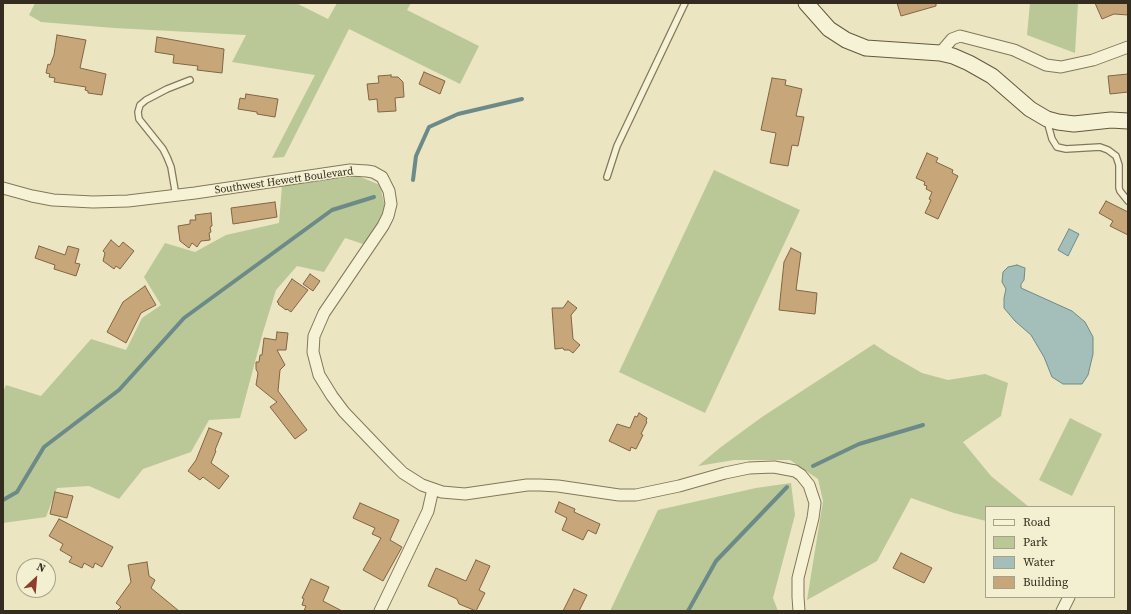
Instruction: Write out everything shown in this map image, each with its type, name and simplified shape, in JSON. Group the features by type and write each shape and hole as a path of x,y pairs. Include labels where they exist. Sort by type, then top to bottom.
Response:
{"main road":[{"path":"806,3 829,29 856,45 875,49 940,53 953,56 992,76 1030,109 1047,118 1058,122 1074,124 1111,120 1128,121"}],"street":[{"path":"940,53 952,39 960,36 1014,50 1046,65 1061,67 1093,60 1128,47"},
{"name":"Southwest Hewett Boulevard","path":"3,188 46,199 93,202 128,201 176,196 350,170 367,170 373,172 382,177 391,197 388,216 383,226 324,313 312,344 319,375 332,396 344,412 388,460 403,473 422,485 433,489 466,494 527,485 540,485 558,486 619,495 636,495 679,486 738,470 759,467 789,469 801,475 806,480 812,490 815,503 813,518 798,578 800,611"},
{"path":"380,611 428,511 433,489"},
{"path":"1062,611 1068,598"}],"lane":[{"path":"607,177 617,146 685,3"},
{"path":"176,196 171,167 167,157 139,119 138,112 140,106 146,100 167,89 190,80"},
{"path":"1047,118 1052,139 1057,147 1066,149 1100,147 1108,150 1116,156 1119,165 1120,192 1128,201"}],"green space":[{"path":"35,3 296,3 328,19 337,3 411,3 407,10 479,46 460,84 349,29 284,157 272,158 315,75 232,62 246,35 114,28 41,22 29,15"},
{"path":"1030,3 1078,3 1075,53 1027,35"},
{"path":"714,170 800,210 705,413 619,372"},
{"path":"358,176 380,185 386,212 366,245 345,238 324,272 297,266 276,290 240,418 209,420 191,452 143,469 119,499 89,486 57,488 46,517 3,523 3,392 6,385 41,396 91,339 126,350 142,318 161,305 144,277 165,243 195,252 226,235 279,223 282,186"},
{"path":"874,344 922,373 948,380 985,374 1008,383 1001,416 963,442 991,476 1028,506 985,506 985,521 954,513 911,498 877,561 807,600 823,501 818,479 790,460 734,460 698,466 762,417"},
{"path":"1070,418 1102,434 1072,496 1039,480"},
{"path":"791,483 795,515 773,598 778,611 610,611 658,510 756,488"}],"water":[{"path":"1069,229 1079,234 1068,256 1058,250"},
{"path":"1017,265 1025,268 1024,280 1021,284 1021,288 1072,311 1085,322 1093,337 1093,354 1088,375 1082,384 1063,384 1052,377 1044,357 1031,335 1015,321 1004,308 1006,289 1002,282 1003,272 1008,267"}],"building":[{"path":"897,3 936,3 936,6 901,16"},
{"path":"1095,3 1128,3 1128,15 1114,14 1102,19"},
{"path":"57,35 86,40 80,68 106,74 102,95 88,93 88,91 85,90 86,87 54,82 55,78 49,77 50,74 46,73 48,64 50,65 54,55"},
{"path":"157,37 224,49 222,73 197,70 198,66 173,63 174,55 155,52"},
{"path":"424,72 445,81 440,94 419,84"},
{"path":"1128,74 1128,92 1110,94 1108,76"},
{"path":"391,75 391,77 398,77 403,82 404,97 395,98 396,111 378,112 377,99 369,100 367,84 379,83 378,76"},
{"path":"772,78 786,80 785,85 802,89 796,116 804,117 798,146 792,145 788,166 770,163 776,133 761,130"},
{"path":"246,94 278,99 275,117 238,109 240,98 245,99"},
{"path":"927,153 938,158 936,162 953,170 952,173 958,176 938,219 925,213 931,200 929,199 932,192 926,189 927,186 924,185 925,182 916,178"},
{"path":"1106,201 1128,212 1128,235 1110,226 1113,221 1099,213"},
{"path":"275,202 277,217 233,224 231,208"},
{"path":"211,213 212,226 210,227 211,232 209,233 210,240 201,241 197,247 192,243 189,248 180,241 178,226 190,224 190,220 196,220 195,215"},
{"path":"111,240 119,247 123,242 134,251 120,269 116,266 114,269 103,261 105,253 103,251"},
{"path":"39,246 65,255 68,246 79,249 75,263 80,264 76,276 54,269 55,265 35,258"},
{"path":"791,248 801,253 796,290 817,293 815,314 779,310 784,262"},
{"path":"310,274 320,281 313,291 303,284"},
{"path":"292,279 308,290 291,312 287,309 286,310 277,302"},
{"path":"145,286 156,305 141,313 126,343 107,332 123,302"},
{"path":"568,301 577,308 571,315 573,339 580,345 573,353 569,350 564,350 563,348 555,349 552,308 563,308"},
{"path":"277,332 288,333 286,350 277,350 285,365 280,370 278,391 307,430 295,439 270,407 277,402 256,385 258,373 256,369 256,362 259,362 260,355 262,355 264,338 276,340"},
{"path":"639,413 647,418 647,422 641,434 643,435 636,449 631,447 630,451 609,441 617,424 630,428 635,416 637,417"},
{"path":"209,428 222,433 211,463 229,476 219,489 203,477 200,480 188,471 196,460"},
{"path":"55,492 73,496 67,518 50,514"},
{"path":"559,502 575,509 574,512 600,524 596,534 588,530 583,540 562,530 567,518 555,512"},
{"path":"360,503 399,520 390,540 402,547 383,581 363,570 381,538 372,534 375,528 353,518"},
{"path":"59,519 113,547 102,567 95,563 93,568 84,563 82,568 69,562 72,557 60,550 63,544 49,536"},
{"path":"901,553 932,568 924,583 893,568"},
{"path":"476,560 490,566 479,590 485,593 476,611 459,604 457,599 428,586 436,568 466,581"},
{"path":"147,562 149,576 155,580 151,588 179,611 117,611 121,607 116,603 131,582 128,565"},
{"path":"311,579 329,587 323,601 342,611 304,611 306,606 302,605 304,599 302,598"},
{"path":"574,589 587,595 579,611 563,611"}],"waterway":[{"path":"413,180 416,156 429,127 458,114 522,99"},
{"path":"3,500 17,492 44,447 119,390 184,318 332,210 374,197"},
{"path":"813,466 859,444 923,425"},
{"path":"688,611 716,561 787,487"}]}
